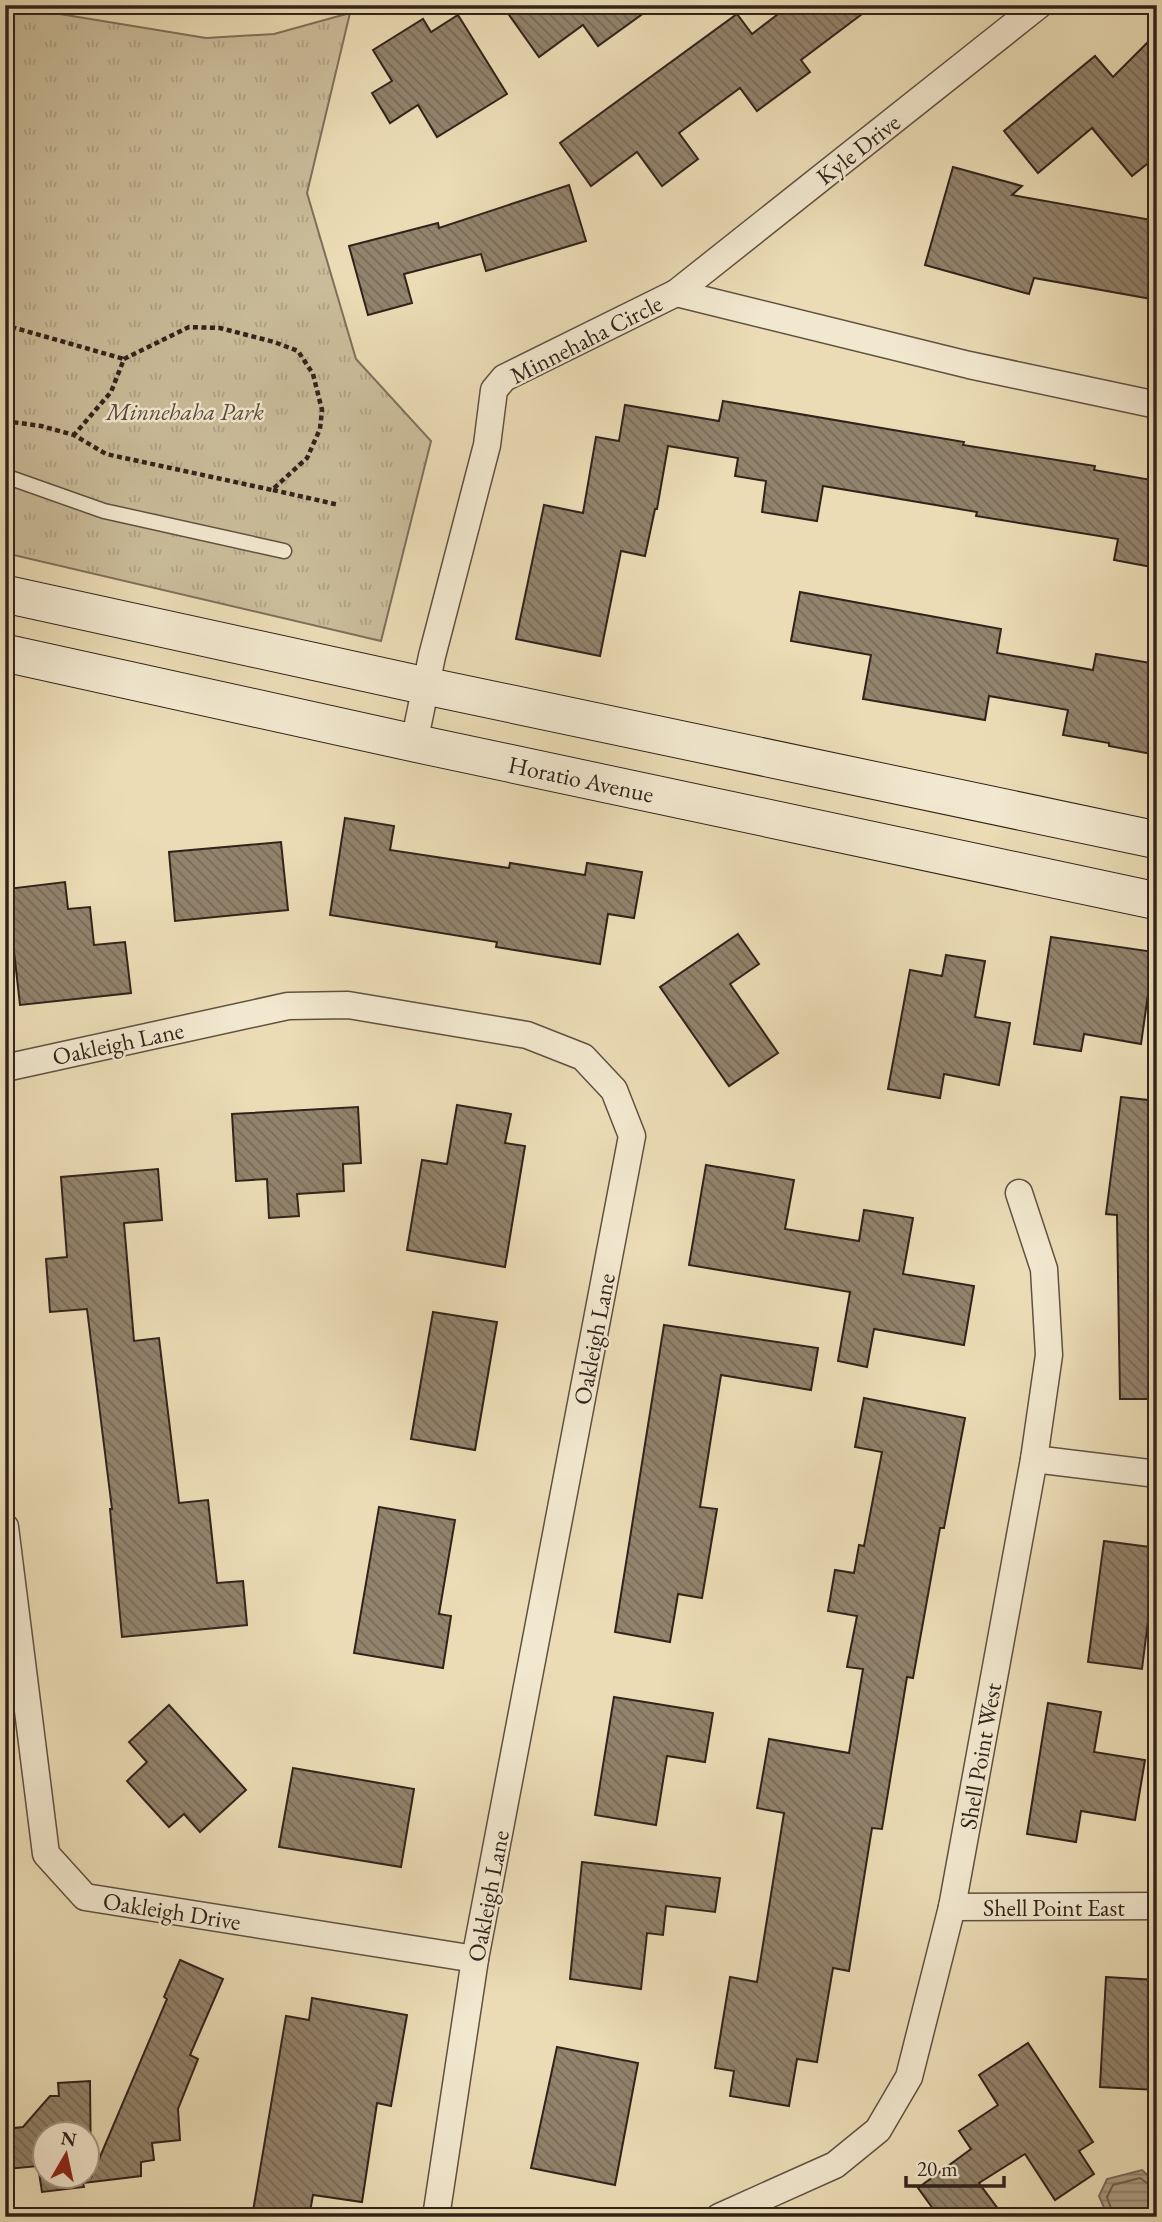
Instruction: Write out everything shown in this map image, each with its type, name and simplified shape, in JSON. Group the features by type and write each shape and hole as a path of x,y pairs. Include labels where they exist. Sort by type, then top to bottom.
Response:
{"main road":[{"path":"5,594 1157,840"},
{"name":"Horatio Avenue","path":"5,653 1157,901"}],"street":[{"name":"Kyle Drive","path":"676,293 1039,5"},
{"name":"Minnehaha Circle","path":"414,743 487,445 494,390 504,378 676,293 968,365 1157,405"},
{"name":"Oakleigh Lane","path":"5,1068 288,1006 348,1005 527,1035 583,1057 614,1090 632,1136 475,1959 436,2217"},
{"name":"Shell Point West","path":"719,2217 835,2165 878,2130 909,2077 952,1907 1034,1459 1049,1355 1044,1269 1018,1193"},
{"path":"1034,1459 1157,1474"},
{"name":"Oakleigh Drive","path":"5,1527 46,1854 85,1897 475,1959"},
{"name":"Shell Point East","path":"952,1907 1157,1906"}],"lane":[{"path":"5,476 104,510 285,551"}],"path":[{"path":"5,102 14,144 12,164 5,181"},
{"path":"5,321 8,326 124,359 189,327 220,328 298,351 313,374 322,410 320,429 307,458 272,490"},
{"path":"74,435 111,392 124,359"},
{"path":"5,421 41,426 74,435 106,454 339,505"}],"green space":[{"name":"Minnehaha Park","path":"5,5 206,38 274,34 350,13 307,193 356,359 431,441 381,641 5,553"}],"water":[{"path":"1142,2170 1157,2184 1157,2217 1108,2217 1099,2196 1107,2179"}],"building":[{"path":"502,5 655,5 598,46 583,25 539,57"},
{"path":"790,5 874,5 801,60 810,72 757,111 740,88 679,133 698,159 662,186 637,152 591,186 560,143 737,14 752,34"},
{"path":"458,15 507,94 437,137 418,105 390,123 372,93 392,81 373,50 423,19 431,32"},
{"path":"1157,33 1157,156 1132,176 1092,128 1038,173 1004,131 1095,56 1113,77"},
{"path":"953,167 1022,186 1012,195 1157,221 1157,300 1034,278 1029,294 925,265"},
{"path":"569,185 586,241 486,271 481,254 404,274 412,303 368,315 349,246 438,223 439,228"},
{"path":"723,401 1095,466 1094,470 1157,481 1157,568 1114,560 1118,539 976,516 977,512 823,486 817,521 762,512 766,481 735,476 738,458 668,446 657,509 645,556 621,551 600,656 516,639 544,505 583,513 596,437 619,441 625,405 719,421"},
{"path":"800,592 1001,629 997,653 1093,670 1096,654 1157,664 1157,755 1063,735 1068,710 989,696 985,720 863,699 871,655 791,641"},
{"path":"345,818 394,826 390,850 509,868 510,863 585,875 587,863 642,872 634,918 608,914 600,964 496,947 497,942 330,915"},
{"path":"281,842 288,910 175,921 169,852"},
{"path":"65,882 68,909 90,907 94,945 125,942 131,993 20,1005 7,889"},
{"path":"738,934 759,964 730,984 778,1053 729,1086 660,987"},
{"path":"1051,937 1154,952 1141,1044 1084,1034 1081,1051 1034,1044"},
{"path":"946,955 985,961 975,1017 1010,1023 999,1085 944,1074 940,1098 888,1089 910,970 942,976"},
{"path":"1121,1097 1157,1101 1157,1399 1120,1399 1117,1215 1106,1214"},
{"path":"457,1105 511,1114 505,1143 525,1146 505,1267 407,1250 422,1160 447,1164"},
{"path":"358,1107 361,1163 343,1164 344,1191 297,1194 299,1216 269,1218 267,1179 236,1181 232,1114"},
{"path":"706,1165 794,1180 785,1229 859,1241 864,1210 913,1218 903,1274 974,1286 964,1345 874,1329 867,1367 838,1361 850,1292 689,1265"},
{"path":"158,1169 162,1220 124,1223 134,1341 159,1338 179,1503 208,1500 217,1583 243,1581 247,1625 122,1637 112,1509 87,1309 50,1312 46,1259 67,1257 61,1177"},
{"path":"433,1312 497,1322 475,1450 411,1439"},
{"path":"664,1325 818,1348 811,1390 721,1375 700,1507 717,1509 702,1598 678,1594 670,1642 615,1632"},
{"path":"864,1398 965,1418 944,1528 940,1528 913,1678 907,1677 882,1829 872,1828 849,1971 833,1968 817,2062 797,2059 789,2106 730,2096 734,2071 715,2068 730,1977 757,1982 784,1813 757,1808 769,1739 849,1753 863,1669 847,1667 857,1616 828,1611 835,1570 854,1573 859,1545 864,1546 882,1452 855,1447"},
{"path":"379,1507 455,1520 439,1614 451,1616 443,1668 354,1653"},
{"path":"1104,1541 1157,1548 1157,1622 1148,1621 1142,1669 1088,1662"},
{"path":"614,1697 713,1713 705,1762 667,1756 656,1825 595,1815"},
{"path":"1048,1703 1101,1712 1094,1752 1145,1760 1135,1820 1081,1811 1076,1842 1027,1834"},
{"path":"169,1705 246,1790 200,1832 184,1814 169,1827 127,1781 147,1762 129,1742"},
{"path":"293,1768 414,1789 401,1867 279,1847"},
{"path":"582,1862 720,1878 715,1912 666,1906 663,1935 647,1933 641,1989 570,1979"},
{"path":"180,1960 223,1979 190,2055 198,2059 178,2109 180,2140 152,2143 154,2160 141,2162 141,2176 102,2181 102,2152 167,1999 164,1997"},
{"path":"1106,1977 1156,1980 1157,2090 1100,2087"},
{"path":"312,1998 407,2015 391,2106 377,2103 362,2202 313,2195 309,2217 252,2217 286,2016 309,2020"},
{"path":"1028,2043 1093,2142 1079,2151 1094,2174 1055,2200 1025,2154 979,2183 1004,2217 939,2217 918,2188 971,2149 959,2131 998,2105 979,2075"},
{"path":"557,2047 638,2063 615,2185 531,2168"},
{"path":"90,2081 90,2120 32,2120 32,2167 7,2169 5,2129 23,2127 50,2096 59,2096 58,2083"}]}
